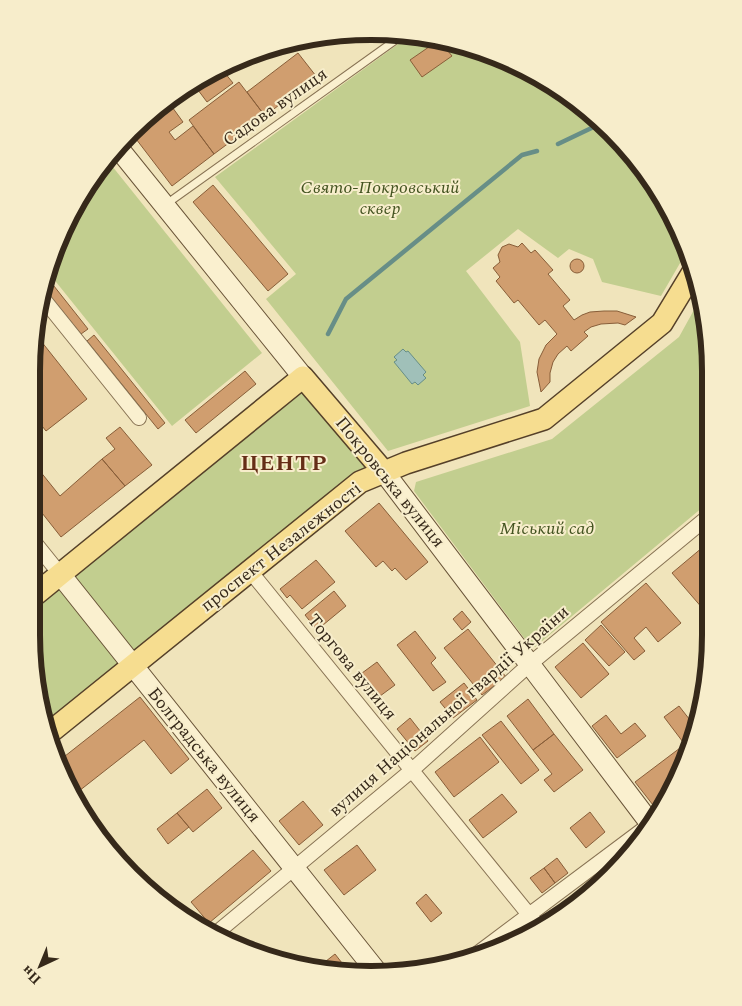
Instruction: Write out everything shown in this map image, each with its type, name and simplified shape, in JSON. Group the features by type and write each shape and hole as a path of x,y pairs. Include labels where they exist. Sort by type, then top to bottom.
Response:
{"main road":[{"name":"Покровська вулиця","path":"122,153 303,377 384,472 646,819"},
{"name":"проспект Незалежності","path":"54,729 360,482 384,472 544,419 662,323 689,279"},
{"path":"40,591 303,377"},
{"name":"Болградська вулиця","path":"60,574 372,966"}],"street":[{"path":"47,303 139,418"},
{"name":"вулиця Національної гвардії України","path":"221,930 411,771 530,664 702,522"},
{"name":"Болградська вулиця","path":"40,549 60,574"},
{"name":"Торгова вулиця","path":"250,571 535,922"},
{"path":"490,944 636,835"}],"lane":[{"name":"Садова вулиця","path":"165,205 394,41"}],"green space":[{"name":"Свято-Покровський сквер","path":"401,42 436,46 498,65 536,84 573,108 605,137 634,169 658,206 677,244 682,259 661,296 602,282 593,259 569,249 558,258 518,229 466,271 520,342 530,406 388,451 266,299 296,274 215,177"},
{"path":"111,165 262,353 172,426 53,279 65,244 84,205"},
{"name":"Міський сад","path":"696,306 702,371 702,508 535,647 530,646 414,491 416,482 552,439 679,337"},
{"path":"302,392 366,467 355,473 50,718 46,700 41,657 40,605"}],"water":[{"path":"403,349 406,352 408,351 426,372 423,375 426,378 418,385 415,382 412,384 394,362 397,360 394,357"}],"building":[{"path":"431,45 446,48 452,56 422,77 410,60"},
{"path":"298,53 316,76 265,116 247,92"},
{"path":"225,74 233,83 207,102 198,89"},
{"path":"239,82 265,116 214,154 189,120"},
{"path":"172,106 183,122 169,132 175,140 193,126 214,154 172,186 136,138"},
{"path":"213,185 288,274 268,291 193,202"},
{"path":"522,243 531,253 535,250 553,270 548,274 570,300 563,306 574,320 590,312 604,311 617,311 636,317 625,325 618,323 601,324 591,327 584,332 588,336 571,351 567,346 558,354 553,362 550,382 541,392 537,372 539,359 546,345 557,334 545,320 539,325 518,300 514,303 496,281 500,277 493,268 500,262 498,255 502,247 509,244 518,247"},
{"path":"577,259 582,261 584,266 582,271 577,273 572,271 570,266 572,261"},
{"path":"52,283 88,329 81,334 49,294"},
{"path":"94,335 165,423 158,429 87,341"},
{"path":"42,342 87,399 46,431 40,423"},
{"path":"245,371 256,384 196,433 185,420"},
{"path":"120,427 152,465 125,486 102,459 115,449 106,438"},
{"path":"102,459 125,486 61,537 40,510 40,471 60,496"},
{"path":"379,503 428,562 406,580 395,568 392,571 383,561 376,567 345,531"},
{"path":"702,548 702,608 672,573"},
{"path":"316,560 335,582 302,609 290,595 287,598 280,589"},
{"path":"646,583 681,623 658,642 646,627 634,638 645,651 634,660 601,622"},
{"path":"334,591 346,606 317,630 305,615"},
{"path":"462,611 471,622 462,630 453,619"},
{"path":"601,625 625,652 609,666 585,640"},
{"path":"468,629 506,677 482,695 444,648"},
{"path":"415,631 436,658 431,663 446,682 433,691 397,645"},
{"path":"583,643 609,674 581,698 555,667"},
{"path":"377,662 395,685 376,699 358,676"},
{"path":"464,683 477,700 453,718 440,702"},
{"path":"140,697 189,759 171,774 144,740 79,791 63,757"},
{"path":"528,699 554,734 533,750 507,716"},
{"path":"679,706 691,721 683,743 664,717"},
{"path":"606,715 621,734 635,723 646,736 617,758 592,726"},
{"path":"410,718 428,741 415,751 397,729"},
{"path":"501,721 539,770 521,784 482,735"},
{"path":"554,734 583,770 554,792 544,780 552,774 533,750"},
{"path":"480,737 499,762 454,797 435,772"},
{"path":"682,746 677,762 656,802 653,805 635,782"},
{"path":"207,789 222,808 193,832 177,813"},
{"path":"502,794 517,812 483,838 469,820"},
{"path":"303,801 323,825 299,845 279,821"},
{"path":"590,812 605,832 586,848 570,828"},
{"path":"177,813 189,827 168,844 157,829"},
{"path":"357,845 376,870 344,895 324,870"},
{"path":"253,850 271,871 209,923 191,902"},
{"path":"557,858 568,873 555,883 544,868"},
{"path":"544,868 555,883 542,893 530,878"},
{"path":"426,894 442,913 431,922 416,903"},
{"path":"335,954 343,964 328,963 324,962"}],"waterway":[{"path":"558,144 594,127"},
{"path":"328,334 346,299 522,155 537,151"}],"district":[{"name":"ЦЕНТР","path":"284,463"}]}
